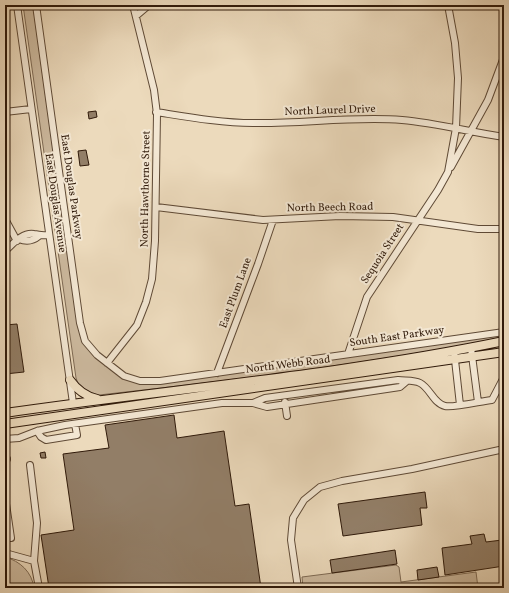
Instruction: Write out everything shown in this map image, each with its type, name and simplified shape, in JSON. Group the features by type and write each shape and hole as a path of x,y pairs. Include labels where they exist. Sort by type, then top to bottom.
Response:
{"main road":[{"name":"North Webb Road","path":"5,424 454,355 471,352 504,341"},
{"name":"North Webb Road","path":"471,352 504,352"},
{"name":"North Webb Road","path":"5,413 73,403 454,355"},
{"path":"70,380 79,391 99,400"},
{"path":"58,416 73,403 80,410 86,412"}],"street":[{"name":"East Douglas Avenue","path":"17,5 73,403"},
{"name":"East Douglas Parkway","path":"36,5 80,323 85,341 97,355 107,363"},
{"name":"North Hawthorne Street","path":"107,363 137,325 146,302 152,279 155,241 156,112 154,90 133,5"},
{"path":"136,16 149,5"},
{"name":"Sequoia Street","path":"448,5 455,42 458,78 456,128 448,172"},
{"name":"Sequoia Street","path":"348,354 367,297 438,190 488,100 504,56"},
{"path":"5,112 31,109"},
{"name":"North Laurel Drive","path":"156,112 202,120 252,123 401,120 504,137"},
{"name":"North Beech Road","path":"156,207 263,220 340,216 393,217 478,229 504,229"},
{"path":"5,219 18,240"},
{"name":"East Plum Lane","path":"217,373 273,220"},
{"path":"5,251 23,235 49,235"},
{"name":"South East Parkway","path":"107,363 124,376 140,381 160,381 504,332"},
{"path":"471,352 478,402"},
{"path":"454,355 460,405"},
{"path":"253,403 265,398 398,380 419,382 428,389 438,402 445,406 460,405 492,400 504,377"},
{"path":"5,439 19,438 37,431 75,424 222,403 253,403 267,407 344,396 400,387 407,381"},
{"path":"343,387 344,396"},
{"path":"284,395 286,416"},
{"path":"37,431 41,437 46,440 77,435 75,424"},
{"path":"298,588 291,540 293,518 304,500 320,487 342,481 412,469 504,449"},
{"path":"30,465 37,523 34,561 39,588"},
{"path":"5,496 11,538 5,537"},
{"path":"5,553 34,561"}],"shaded area":[{"path":"23,5 33,5 76,315 87,347 96,358 118,375 141,384 164,383 504,332 504,338 353,363 252,377 99,395 85,391 79,385 76,378"},
{"path":"5,557 16,561 28,572 34,588 5,588"},
{"path":"396,565 399,567 401,582 476,572 478,588 303,588 302,577"}],"building":[{"path":"96,111 97,117 89,119 88,112"},
{"path":"86,150 89,165 80,166 78,151"},
{"path":"17,324 24,372 5,374 5,325"},
{"path":"174,415 177,438 224,431 235,506 249,504 261,588 49,588 41,535 74,530 63,454 109,448 105,425"},
{"path":"45,452 46,458 41,458 40,453"},
{"path":"425,492 427,508 420,508 422,525 343,536 338,504"},
{"path":"484,534 486,542 502,540 504,566 445,575 442,548 472,544 470,536"},
{"path":"395,550 397,564 332,573 330,560"},
{"path":"437,567 439,577 418,580 417,570"},
{"path":"504,584 504,588 490,588 489,586"}]}
